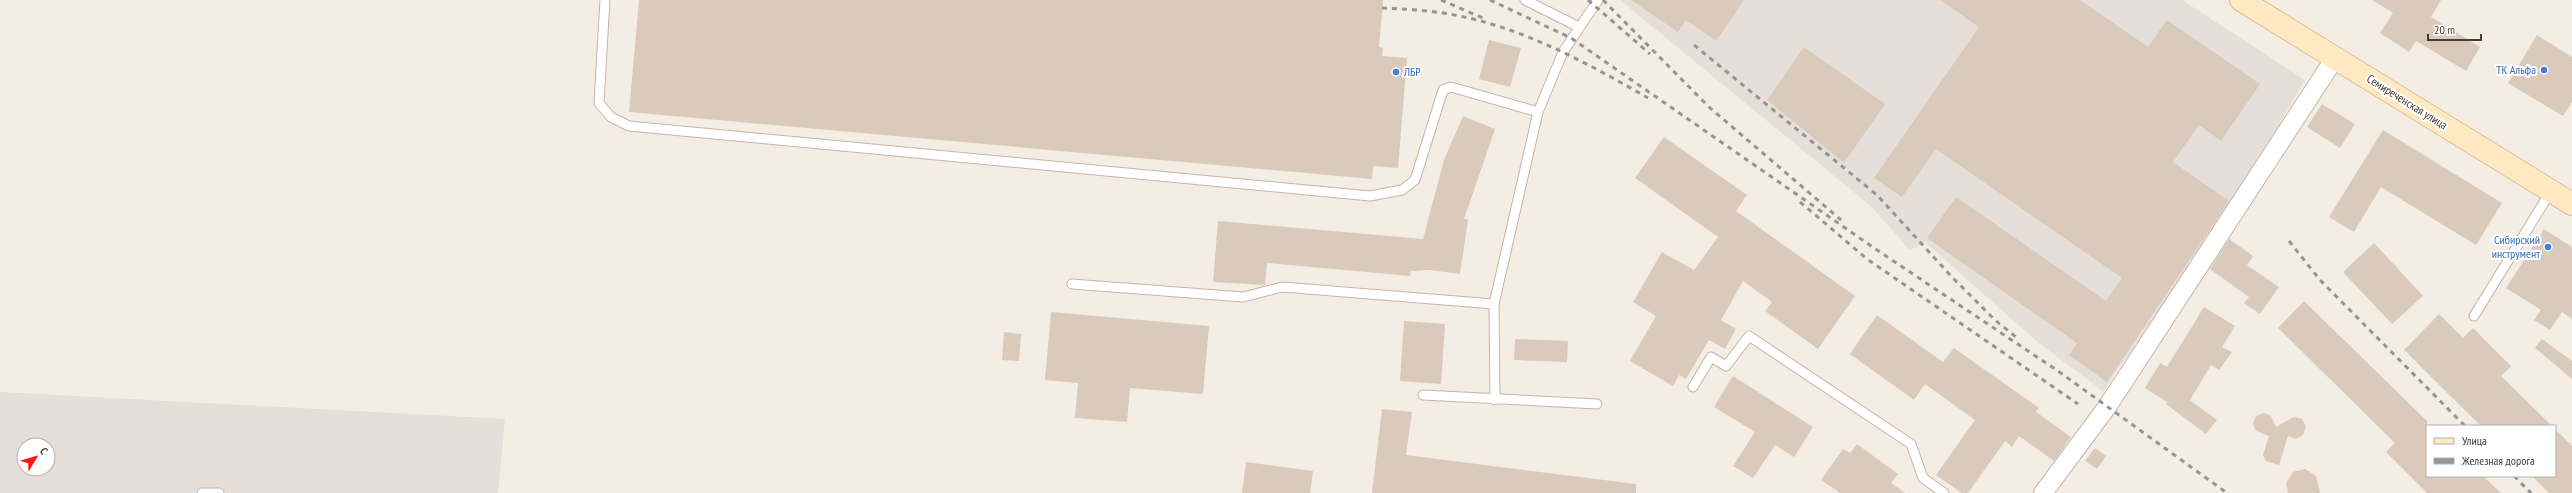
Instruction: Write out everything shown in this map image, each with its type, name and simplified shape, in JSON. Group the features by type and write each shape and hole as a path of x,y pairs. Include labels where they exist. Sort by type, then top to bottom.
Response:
{"main road":[{"name":"Семиреченская улица","path":"2251,3 2336,58 2572,204"}],"street":[{"path":"2043,493 2107,407 2336,58"}],"lane":[{"path":"605,0 599,103 611,118 629,126 1370,196 1402,190 1415,180 1443,90 1451,86 1538,112"},
{"path":"1525,0 1579,27"},
{"path":"1495,400 1494,304 1538,112 1563,52 1598,0"},
{"path":"2474,316 2551,191"},
{"path":"1072,284 1243,297 1282,287 1494,304"},
{"path":"1693,386 1711,357 1726,366 1748,336 1911,444 1923,478 1944,493"},
{"path":"1423,396 1597,404"},
{"path":"202,493 219,493"}],"shaded area":[{"path":"1620,0 2182,0 2305,80 2235,200 2103,391 2040,344 1925,242 1910,250 1872,207"},
{"path":"0,392 505,419 498,493 0,493"}],"building":[{"path":"639,0 1383,0 1379,47 1383,48 1382,56 1407,58 1398,168 1373,166 1372,179 629,112"},
{"path":"1631,0 1744,0 1716,41 1686,20 1678,32"},
{"path":"1940,0 2080,0 2148,47 2167,20 2260,84 2221,141 2199,125 2173,162 2229,201 2107,382 2069,355 2077,343 1927,238 1956,197 2106,301 2122,278 1936,149 1902,197 1874,178 1979,27"},
{"path":"2372,0 2441,0 2431,17 2480,47 2466,71 2416,41 2409,52 2380,33 2393,13"},
{"name":"ТК Альфа","path":"2537,35 2572,57 2572,102 2563,116 2508,83"},
{"path":"1489,40 1521,48 1510,87 1479,79"},
{"path":"1804,47 1885,104 1844,163 1767,100"},
{"path":"2322,104 2355,124 2340,148 2307,127"},
{"path":"1463,116 1495,129 1464,219 1468,220 1460,274 1430,270 1411,271 1410,276 1267,263 1265,285 1213,282 1218,221 1423,239 1444,160"},
{"path":"2383,130 2502,203 2476,245 2381,187 2354,232 2329,217"},
{"path":"1664,137 1747,195 1736,211 1855,296 1818,349 1765,311 1772,302 1743,281 1721,320 1736,329 1725,349 1709,340 1686,379 1679,375 1673,386 1630,361 1656,316 1633,302 1662,252 1694,270 1718,237 1635,178"},
{"path":"2544,229 2572,247 2572,319 2562,312 2550,330 2534,320 2541,310 2506,288"},
{"path":"2229,239 2253,256 2247,265 2279,287 2260,314 2244,303 2249,297 2210,269"},
{"path":"2374,243 2423,296 2392,324 2343,272"},
{"path":"2304,301 2427,421 2426,477 2484,477 2501,493 2427,493 2386,452 2395,443 2278,328"},
{"path":"2204,307 2235,326 2222,347 2232,352 2219,370 2211,365 2190,400 2217,420 2206,434 2166,404 2167,402 2145,388 2160,363 2167,367"},
{"path":"1051,312 1209,326 1203,394 1130,388 1127,422 1075,418 1078,383 1045,380"},
{"path":"2439,314 2463,338 2473,328 2511,366 2501,376 2551,425 2480,425 2404,350"},
{"path":"1877,315 1943,362 1954,348 2039,408 2036,412 2071,437 2054,461 2019,436 2012,447 2005,441 1968,493 1962,493 1936,475 1975,420 1925,384 1914,400 1850,354"},
{"path":"1404,321 1445,324 1441,384 1400,381"},
{"path":"1004,332 1021,334 1019,361 1002,360"},
{"path":"1515,339 1568,341 1567,362 1514,360"},
{"path":"2542,339 2572,361 2572,379 2535,348"},
{"path":"1733,376 1813,427 1794,457 1775,445 1753,478 1733,466 1755,432 1714,407"},
{"path":"1382,409 1412,412 1406,455 1636,484 1636,493 1372,493"},
{"path":"2264,413 2271,416 2276,427 2294,417 2302,419 2306,427 2303,435 2296,439 2288,436 2279,465 2266,461 2263,455 2269,436 2256,431 2253,424 2256,416"},
{"path":"2556,430 2572,446 2572,493 2549,493 2533,477 2556,477"},
{"path":"1857,444 1898,474 1891,483 1905,493 1840,493 1821,480 1843,449 1850,453"},
{"path":"2095,448 2106,456 2097,469 2085,461"},
{"path":"1246,462 1313,471 1310,493 1242,493"},
{"path":"2305,469 2316,476 2320,493 2288,493 2286,483 2293,472"}],"railway":[{"path":"1441,0 1483,18"},
{"path":"1490,0 1571,38 1877,250 2058,371 2227,493"},
{"path":"1588,0 1650,54"},
{"path":"1603,0 1709,107 1841,220"},
{"path":"1382,8 1443,13 1470,18 1497,26 1549,46 1648,98"},
{"path":"1694,45 1877,195 1951,276 1995,320 2016,337"},
{"path":"1800,202 1867,259 2078,404"},
{"path":"2289,241 2320,280 2464,425"},
{"path":"2515,477 2531,493"}],"place":[{"name":"ТК Альфа","path":"2544,70"},
{"name":"ЛБР","path":"1396,72"},
{"name":"Сибирский инструмент","path":"2548,247"}]}
